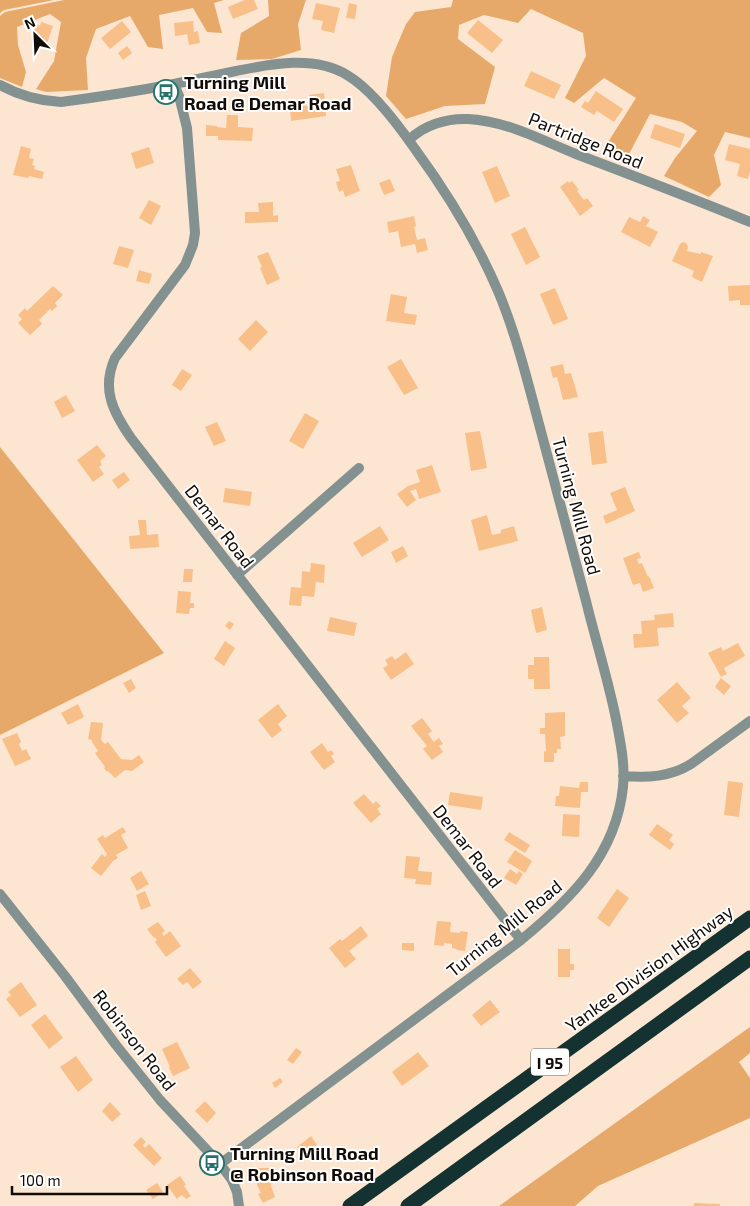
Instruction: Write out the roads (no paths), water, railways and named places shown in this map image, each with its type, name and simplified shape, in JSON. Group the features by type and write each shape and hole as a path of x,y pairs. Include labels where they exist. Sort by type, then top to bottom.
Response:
{"highway":[{"name":"Yankee Division Highway","path":"350,1206 750,918"},
{"name":"I 95","path":"408,1206 750,958"}],"street":[{"name":"Turning Mill Road","path":"0,85 15,93 34,99 62,102 174,84 274,64 304,63 327,66 347,74 379,103 409,140 456,208 497,290 511,325 613,700 624,764 620,804 609,839 579,887 521,940 220,1164"},
{"name":"Demar Road","path":"174,84 187,128 195,234 185,265 115,358 110,374 109,394 116,414 131,438 521,940"},
{"name":"Partridge Road","path":"409,140 416,133 426,128 453,119 493,122 524,132 750,222"},
{"path":"237,575 359,468"},
{"path":"624,776 651,777 680,770 750,721"},
{"name":"Robinson Road","path":"0,894 155,1093 220,1164 232,1180 239,1206"}],"place":[{"name":"Turning Mill Road @ Demar Road","path":"166,92"},
{"name":"Turning Mill Road @ Robinson Road","path":"212,1163"}]}
